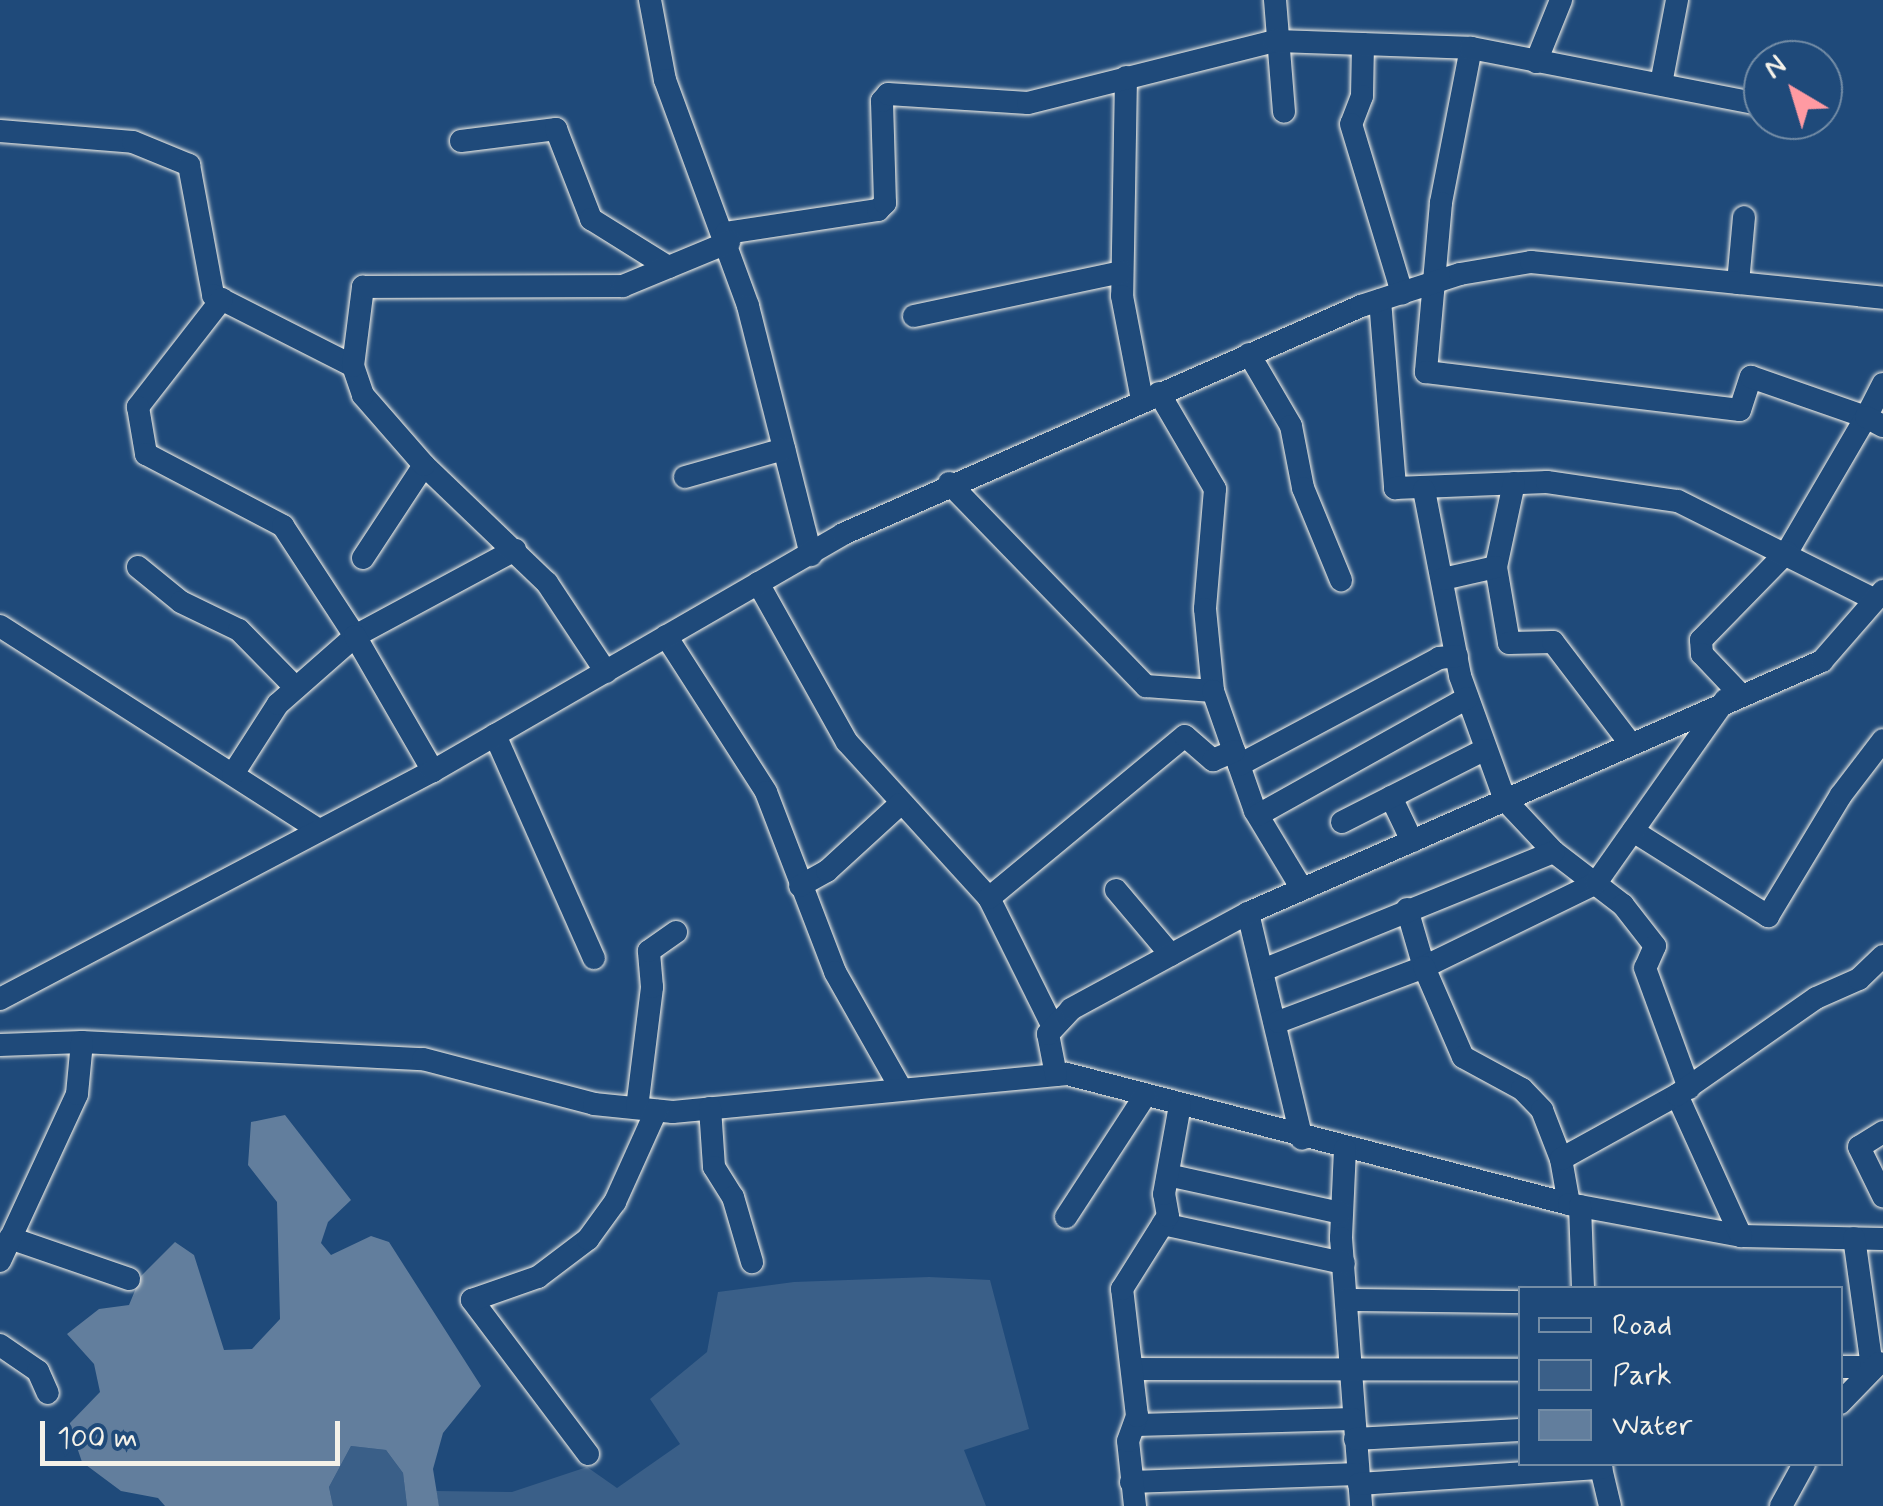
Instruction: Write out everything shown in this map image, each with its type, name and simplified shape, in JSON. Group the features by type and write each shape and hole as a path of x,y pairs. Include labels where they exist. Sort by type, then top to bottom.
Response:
{"street":[{"path":"650,0 665,80 727,237 811,555"},
{"path":"1275,0 1284,112"},
{"path":"1536,62 1561,0"},
{"path":"1661,84 1677,0"},
{"path":"606,672 547,583 424,465 363,395 352,366 363,287 623,286 727,237 878,210 885,203 882,101 888,94 1028,103 1276,41 1472,48 1743,100"},
{"path":"1052,1026 1248,913 1733,696 1822,662 1879,595 1678,501 1620,489 1514,483 1424,490 1396,488 1391,296 1351,124 1362,96 1362,44"},
{"path":"1472,48 1441,204 1438,283 1426,372 1740,410 1751,377 1874,421"},
{"path":"1126,77 1121,272 1150,396 1215,489 1205,609 1213,691 1258,815 1302,889"},
{"path":"461,142 556,128 591,219 668,267"},
{"path":"0,131 132,142 189,165 213,295 352,366"},
{"path":"1738,283 1744,217"},
{"path":"0,998 433,771 758,583 949,483 1391,296 1531,262 1883,298"},
{"path":"914,316 1121,272"},
{"path":"222,299 138,407 146,454 284,526 355,636 433,771"},
{"path":"1249,354 1291,426 1303,488 1340,580"},
{"path":"1733,696 1702,654 1702,640 1786,552 1874,421 1883,384"},
{"path":"684,476 784,449"},
{"path":"362,558 424,465"},
{"path":"949,483 1146,686 1213,691"},
{"path":"1514,483 1496,567 1509,643 1554,642 1630,743"},
{"path":"1424,490 1467,698 1505,800 1554,852 1596,883 1655,946 1646,968 1683,1092 1740,1236"},
{"path":"233,774 278,704 355,636 515,550"},
{"path":"138,567 181,602 228,622 296,688"},
{"path":"1443,579 1496,567"},
{"path":"758,583 847,742 990,898 1052,1026 1056,1076"},
{"path":"0,626 319,830"},
{"path":"666,636 766,792 835,972 900,1087"},
{"path":"990,898 1185,736 1213,760 1237,758 1439,658 1457,656"},
{"path":"1278,1022 1424,967 1596,883 1733,696"},
{"path":"1258,815 1467,698"},
{"path":"495,736 594,958"},
{"path":"1633,831 1768,916 1841,795 1883,740"},
{"path":"1342,822 1484,750"},
{"path":"1391,798 1412,841"},
{"path":"800,886 827,872 900,804"},
{"path":"1264,970 1554,852"},
{"path":"1116,890 1171,955"},
{"path":"1407,909 1424,967 1463,1057 1522,1089 1542,1110 1562,1159 1574,1205 1583,1286"},
{"path":"1248,913 1278,1022 1302,1139"},
{"path":"588,1454 472,1300 538,1277 588,1238 615,1202 647,1110 652,987 649,950 676,932"},
{"path":"1562,1159 1683,1092 1816,998 1860,978 1883,956"},
{"path":"0,1260 77,1094 82,1042"},
{"path":"0,1045 82,1042 423,1059 594,1104 647,1110 710,1108 900,1087 1056,1076 1574,1205 1740,1236 1883,1238"},
{"path":"1066,1217 1145,1096"},
{"path":"1135,1506 1128,1441 1137,1425 1122,1289 1163,1224 1180,1105"},
{"path":"710,1108 714,1166 733,1197 752,1262"},
{"path":"1883,1132 1860,1147 1883,1196"},
{"path":"1345,1149 1341,1213 1359,1488"},
{"path":"1168,1175 1341,1213"},
{"path":"1163,1224 1344,1263"},
{"path":"10,1238 130,1279"},
{"path":"1854,1238 1877,1364"},
{"path":"1346,1300 1518,1302"},
{"path":"0,1346 38,1371 48,1393"},
{"path":"1843,1368 1877,1364"},
{"path":"1843,1400 1877,1364"},
{"path":"1132,1370 1518,1370"},
{"path":"1137,1425 1518,1430"},
{"path":"1132,1482 1359,1488 1601,1466 1610,1506"},
{"path":"1782,1506 1803,1466"}],"green space":[{"path":"929,1277 990,1280 1029,1429 964,1450 986,1506 439,1506 436,1491 512,1492 587,1467 617,1488 680,1444 650,1399 707,1352 718,1292 794,1282"},
{"path":"351,1446 386,1450 403,1473 407,1506 333,1506 329,1487"}],"water":[{"path":"285,1115 351,1200 328,1222 321,1243 331,1255 371,1236 389,1242 481,1386 443,1433 433,1469 439,1506 407,1506 403,1473 386,1450 351,1446 329,1487 333,1506 165,1506 158,1498 121,1491 82,1462 69,1424 100,1392 94,1364 67,1334 99,1309 129,1305 141,1276 175,1242 194,1255 224,1350 252,1349 280,1319 277,1202 248,1165 251,1122"}]}
